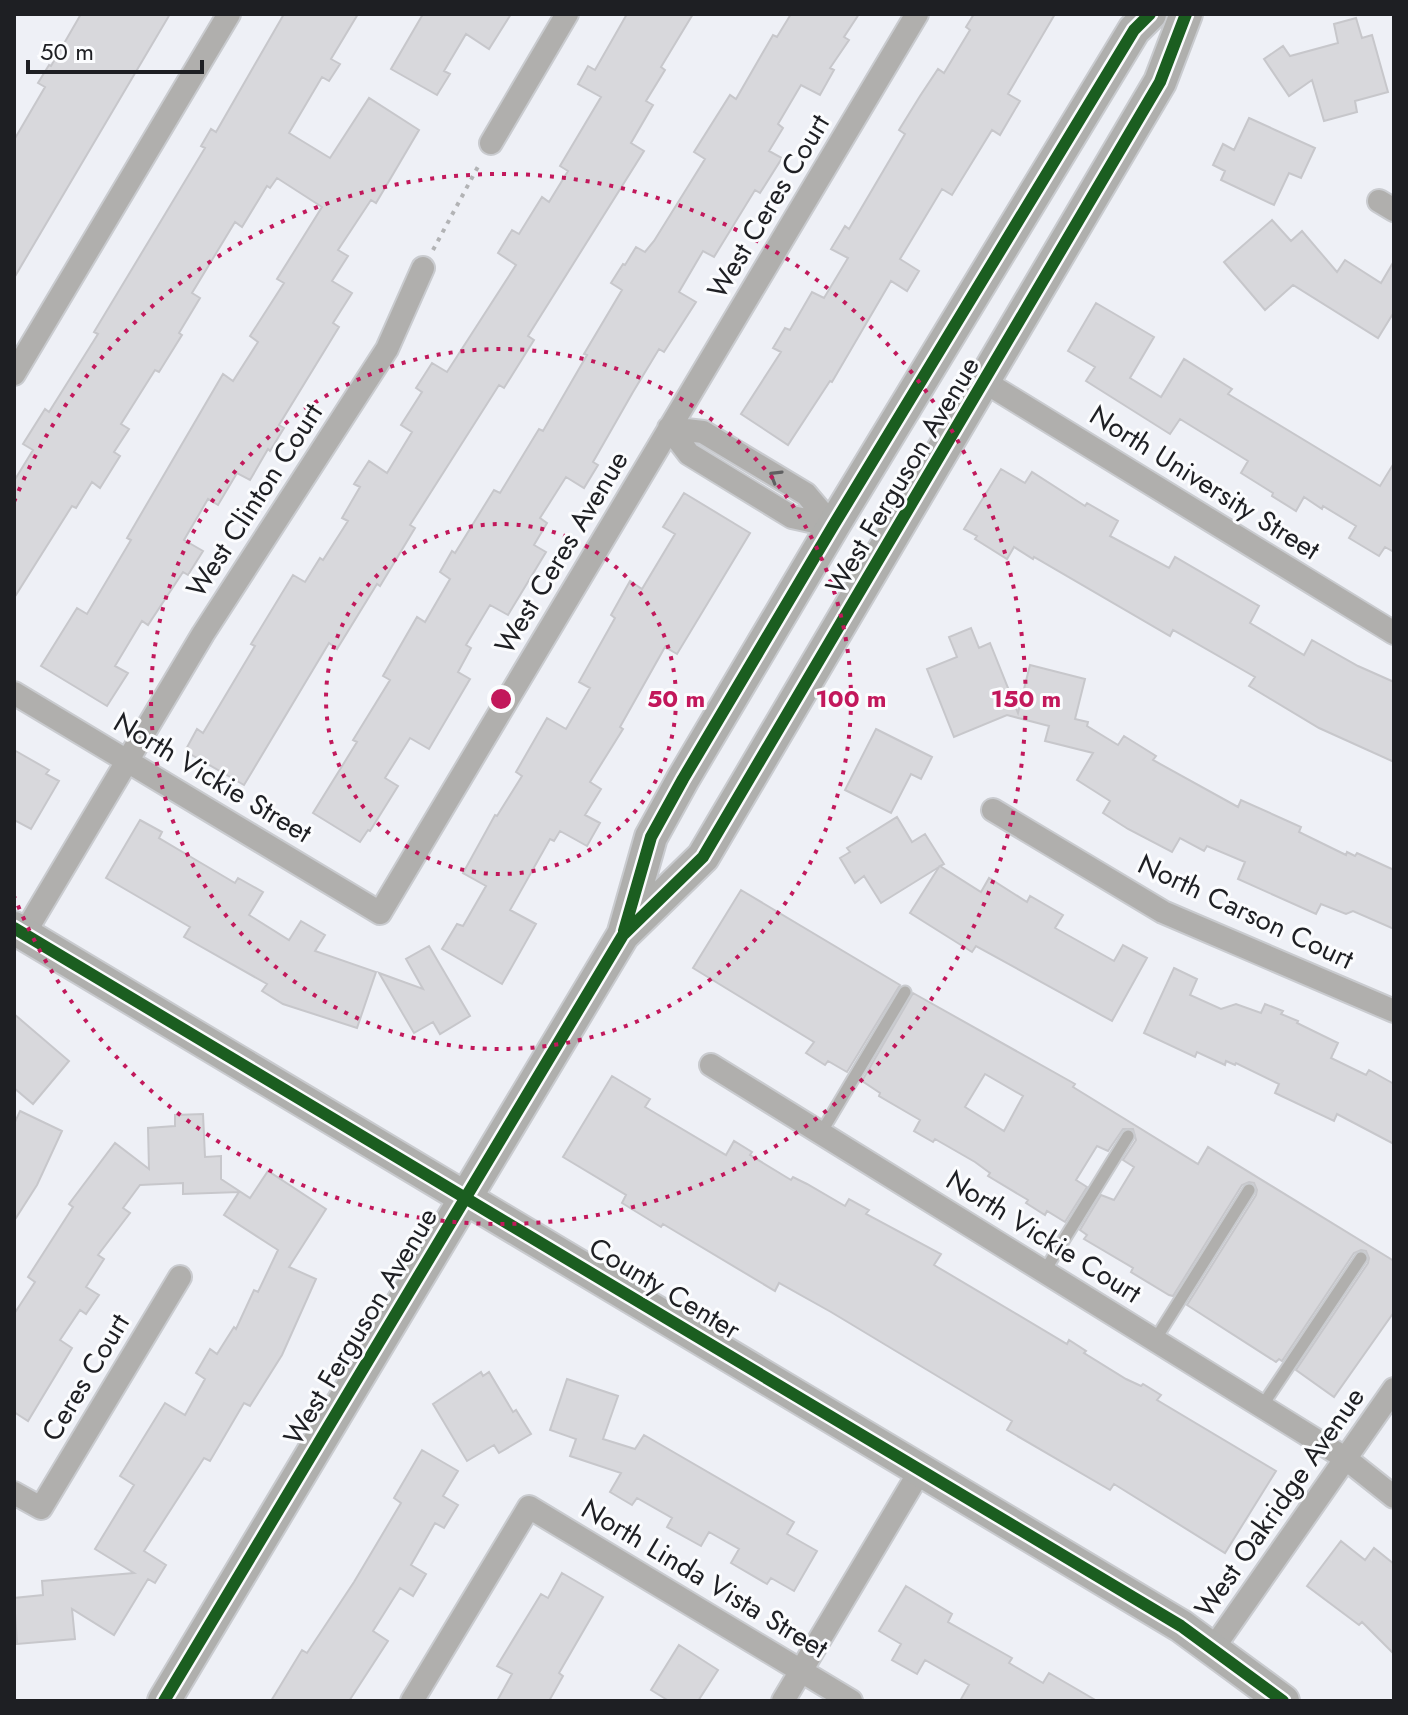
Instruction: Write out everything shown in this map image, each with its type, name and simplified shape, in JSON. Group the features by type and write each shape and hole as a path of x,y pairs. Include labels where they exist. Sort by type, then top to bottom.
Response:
{"street":[{"path":"14,374 229,14"},
{"path":"491,143 567,14"},
{"name":"West Ceres Court","path":"669,428 917,14"},
{"name":"West Ferguson Avenue","path":"623,935 651,837 833,526 1134,30 1150,14"},
{"name":"West Ferguson Avenue","path":"164,1701 623,935 703,857 1160,82 1186,14"},
{"name":"West Clinton Court","path":"19,931 220,608 387,349 423,268"},
{"name":"North University Street","path":"985,382 1394,633"},
{"path":"669,428 703,432 806,494 833,526"},
{"name":"West Ceres Avenue","path":"380,913 669,428"},
{"name":"North Vickie Street","path":"14,693 380,913"},
{"name":"North Carson Court","path":"993,810 1163,912 1394,1011"},
{"name":"County Center","path":"19,931 1181,1626 1283,1701"},
{"name":"North Vickie Court","path":"711,1065 1345,1458"},
{"name":"Ceres Court","path":"14,1493 41,1508 180,1277"},
{"name":"West Oakridge Avenue","path":"1212,1650 1394,1389"},
{"path":"1345,1458 1394,1497"},
{"path":"783,1701 920,1471"},
{"name":"North Linda Vista Street","path":"412,1701 529,1507 851,1701"}],"lane":[{"path":"821,1133 905,992"},
{"path":"1044,1272 1128,1136"},
{"path":"1155,1340 1249,1190"},
{"path":"1262,1406 1361,1258"}],"path":[{"path":"423,268 491,143"}],"building":[{"path":"81,14 170,14 14,278 14,140 45,87 38,83"},
{"path":"284,14 358,14 331,59 340,64 329,81 322,77 289,133 330,158 369,98 419,130 376,203 371,200 338,250 348,256 332,281 352,293 333,323 339,327 279,425 284,428 250,480 237,473 218,505 208,499 184,540 203,551 188,575 183,572 148,625 142,621 115,666 128,673 107,706 41,666 77,608 87,614 131,540 127,538 223,374 233,381 258,342 250,336 284,283 277,279 322,207 277,178 270,188 267,186 242,227 235,222 192,293 200,298 179,333 182,335 159,372 155,370 121,424 129,429 114,452 120,456 100,488 92,482 76,508 72,506 14,598 14,481 33,450 23,444 45,409 49,412 98,334 94,332 205,148 201,146 211,129 216,132"},
{"path":"423,14 511,14 489,49 466,34 444,71 450,74 437,95 391,69"},
{"path":"627,14 693,14 661,67 665,70 646,101 653,105 631,143 644,151 528,336 534,340 504,388 499,385 410,525 415,528 380,586 377,584 337,649 329,643 244,785 185,751 197,729 203,733 293,575 305,582 348,521 342,518 360,487 354,484 369,461 387,473 412,432 401,425 422,392 416,388 432,363 447,372 516,265 498,253 512,230 519,234 542,197 549,202 568,171 560,166 601,97 578,84 588,66 595,70"},
{"path":"791,14 859,14 844,37 849,40 830,68 834,70 820,95 801,85 778,124 783,128 769,151 782,158 760,193 755,190 714,257 703,251 679,292 696,302 664,352 659,349 633,392 593,462 598,465 584,488 566,477 540,518 547,523 534,545 546,552 508,615 490,605 466,645 471,648 458,672 470,679 429,749 410,738 385,778 398,786 360,842 313,813 357,742 353,740 390,680 383,676 417,617 425,622 450,579 440,572 452,551 455,553 494,490 500,493 539,429 543,431 622,290 611,283 636,247 645,252 654,241 705,159 694,152 730,95 736,99 773,35 777,37"},
{"path":"974,14 1055,14 1008,94 1020,101 1000,135 992,130 952,195 942,189 900,259 919,271 907,291 891,281 832,382 788,445 741,414 781,352 773,348 785,328 790,330 812,292 824,298 848,258 831,249 845,226 849,229 905,134 899,130 920,96 938,69 944,73 970,30 966,27"},
{"path":"1356,18 1362,38 1372,35 1388,92 1355,101 1357,112 1324,121 1312,80 1289,96 1264,59 1283,46 1290,56 1338,43 1334,24"},
{"path":"1249,118 1315,148 1301,178 1289,173 1274,205 1221,180 1225,171 1213,165 1223,144 1234,150"},
{"path":"1272,220 1291,241 1302,231 1337,272 1345,260 1381,283 1394,261 1394,312 1378,338 1293,285 1265,310 1224,262"},
{"path":"1096,303 1154,337 1130,378 1161,397 1184,359 1232,389 1228,394 1380,486 1394,463 1394,552 1385,547 1379,556 1349,538 1356,526 1304,497 1296,511 1241,473 1248,461 1180,419 1170,434 1086,381 1095,367 1068,351"},
{"path":"1001,469 1025,483 1032,472 1085,506 1087,503 1118,521 1110,536 1169,568 1175,557 1259,606 1250,623 1304,655 1312,640 1394,682 1394,762 1319,728 1249,686 1255,677 1173,630 1170,636 1014,547 1007,559 975,539 977,536 964,529"},
{"path":"684,493 750,533 677,654 665,647 620,727 623,729 590,782 601,789 585,815 600,823 587,846 560,831 554,841 550,839 510,910 536,924 502,984 442,949 457,924 463,926 486,886 463,873 495,815 522,776 516,772 547,718 566,729 590,688 579,682 615,618 611,615 630,581 642,589 675,534 663,527"},
{"path":"971,628 979,648 990,643 1018,713 1030,665 1085,679 1075,719 1088,722 1087,726 1118,745 1124,736 1156,756 1153,760 1238,807 1241,800 1301,827 1299,832 1346,855 1347,852 1355,856 1357,853 1394,870 1394,929 1353,911 1346,914 1321,904 1316,914 1238,879 1245,862 1207,846 1204,851 1180,838 1172,852 1128,829 1103,813 1110,801 1077,780 1093,753 1045,741 1049,726 1007,715 954,737 927,669 957,657 949,637"},
{"path":"876,729 932,757 921,779 911,774 891,813 845,790"},
{"path":"14,750 49,770 46,774 59,781 31,829 14,820"},
{"path":"897,817 912,842 925,834 944,864 940,866 981,892 989,878 1027,902 1030,896 1063,915 1055,928 1114,961 1123,945 1147,958 1112,1021 976,946 972,952 910,913 939,867 881,903 864,876 855,883 840,858 850,852 847,848"},
{"path":"140,820 162,832 159,838 235,883 238,878 263,892 249,915 289,940 301,921 325,935 315,951 376,972 357,1028 283,1004 262,991 267,984 184,937 190,927 106,878"},
{"path":"741,890 900,985 847,1072 828,1061 825,1065 806,1053 814,1042 693,968"},
{"path":"429,946 470,1016 440,1034 433,1022 414,1033 379,973 423,989 406,959"},
{"path":"1174,968 1197,979 1190,995 1221,1009 1236,1004 1261,1013 1265,1004 1283,1011 1281,1014 1338,1043 1331,1058 1366,1075 1369,1070 1394,1084 1394,1144 1337,1114 1334,1121 1275,1093 1279,1084 1236,1063 1226,1061 1225,1065 1197,1052 1195,1057 1144,1033"},
{"path":"913,993 1075,1084 1073,1087 1198,1164 1208,1147 1394,1261 1394,1312 1334,1397 1296,1370 1368,1263 1366,1251 1354,1253 1282,1361 1279,1359 1276,1362 1187,1305 1256,1195 1254,1183 1242,1185 1173,1296 1169,1295 1131,1272 1133,1268 1084,1239 1087,1235 1080,1230 1101,1195 1114,1200 1134,1167 1123,1160 1136,1140 1133,1129 1123,1129 1108,1151 1097,1146 1076,1180 1087,1187 1065,1222 1047,1211 1045,1215 1026,1203 1028,1200 988,1176 990,1173 975,1162 914,1131 920,1120 879,1096 880,1093 862,1081","holes":["985,1074 1023,1096 1004,1131 965,1107"]},
{"path":"14,1014 69,1061 33,1104 14,1088"},
{"path":"612,1076 650,1099 645,1107 726,1155 734,1141 752,1152 750,1155 791,1180 793,1177 845,1206 849,1199 869,1210 866,1214 941,1254 934,1265 1067,1344 1069,1340 1126,1379 1141,1386 1143,1384 1161,1395 1157,1400 1276,1471 1225,1553 1114,1484 1110,1490 1007,1430 1012,1421 831,1312 779,1283 775,1291 622,1203 626,1195 563,1157"},
{"path":"20,1111 62,1131 37,1185 14,1221 14,1124"},
{"path":"203,1114 205,1157 221,1156 221,1179 250,1198 268,1171 326,1209 289,1267 316,1279 282,1355 250,1406 244,1403 210,1461 204,1458 144,1551 166,1565 155,1583 148,1579 114,1635 72,1609 75,1639 17,1644 14,1598 43,1595 42,1581 134,1573 95,1549 134,1485 120,1476 165,1403 185,1415 205,1379 196,1373 210,1349 217,1354 234,1327 236,1329 254,1290 258,1292 278,1250 224,1215 239,1192 183,1194 183,1183 140,1185 123,1208 130,1213 98,1255 104,1259 86,1287 99,1295 86,1314 80,1310 60,1340 72,1348 28,1421 14,1412 14,1314 35,1282 28,1277 73,1207 69,1204 115,1143 149,1169 148,1128 175,1126 175,1115"},
{"path":"481,1372 483,1376 489,1372 513,1412 516,1410 531,1434 499,1453 494,1445 467,1461 433,1404"},
{"path":"567,1379 618,1396 603,1439 635,1449 644,1435 794,1522 787,1534 817,1551 794,1591 771,1578 767,1584 731,1563 739,1549 709,1532 701,1546 667,1527 672,1518 637,1498 632,1505 610,1492 621,1473 570,1456 576,1439 550,1430"},
{"path":"422,1450 458,1471 443,1496 458,1505 444,1528 435,1523 411,1565 426,1574 413,1596 400,1588 373,1631 388,1641 349,1701 271,1701 302,1650 307,1653 354,1582 401,1503 394,1498"},
{"path":"1341,1541 1365,1560 1374,1548 1394,1564 1394,1654 1362,1622 1359,1625 1307,1586"},
{"path":"562,1573 603,1597 559,1673 563,1676 549,1701 497,1701 512,1674 497,1666 541,1594 548,1598"},
{"path":"906,1586 952,1614 948,1622 1012,1658 1009,1663 1043,1683 1049,1673 1097,1701 960,1701 969,1685 925,1660 917,1674 892,1660 901,1644 879,1631"},
{"path":"679,1645 718,1670 698,1701 669,1701 651,1690"}],"cycle path":[{"path":"624,931 651,837 683,779 1134,30 1150,14"},
{"path":"164,1701 623,935 703,857 1160,82 1186,14"},
{"path":"14,928 1181,1626 1283,1701"}]}
